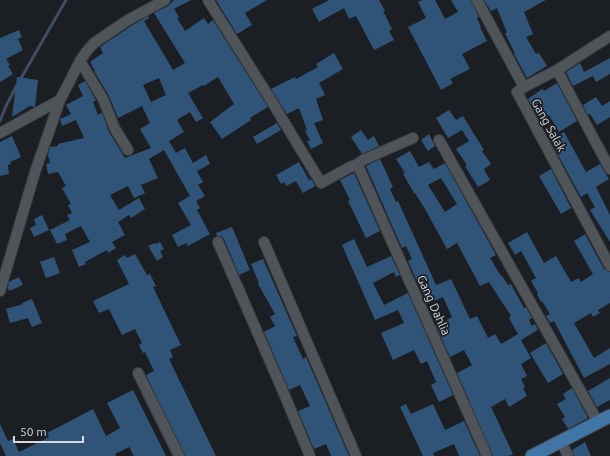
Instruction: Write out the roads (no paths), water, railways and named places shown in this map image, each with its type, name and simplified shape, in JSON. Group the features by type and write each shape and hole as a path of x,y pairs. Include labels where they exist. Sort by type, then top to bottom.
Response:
{"main road":[{"path":"532,456 610,416"}],"street":[{"path":"0,291 35,172 60,100 80,61 94,43 128,20 165,0"},
{"path":"208,0 320,182 322,183 363,160 413,138"},
{"name":"Gang Salak","path":"477,0 524,87 517,92 518,96 610,266"},
{"path":"524,87 557,70 610,36"},
{"path":"80,61 103,99 115,129 128,150"},
{"path":"557,70 610,169"},
{"path":"0,133 60,100"},
{"path":"439,140 598,422"},
{"name":"Gang Dahlia","path":"356,165 360,170 487,456"},
{"path":"218,242 310,456"},
{"path":"264,242 356,456"},
{"path":"138,373 179,456"},
{"path":"561,441 568,456"}],"waterway":[{"path":"20,80 66,0"},
{"path":"0,121 17,85"}]}
